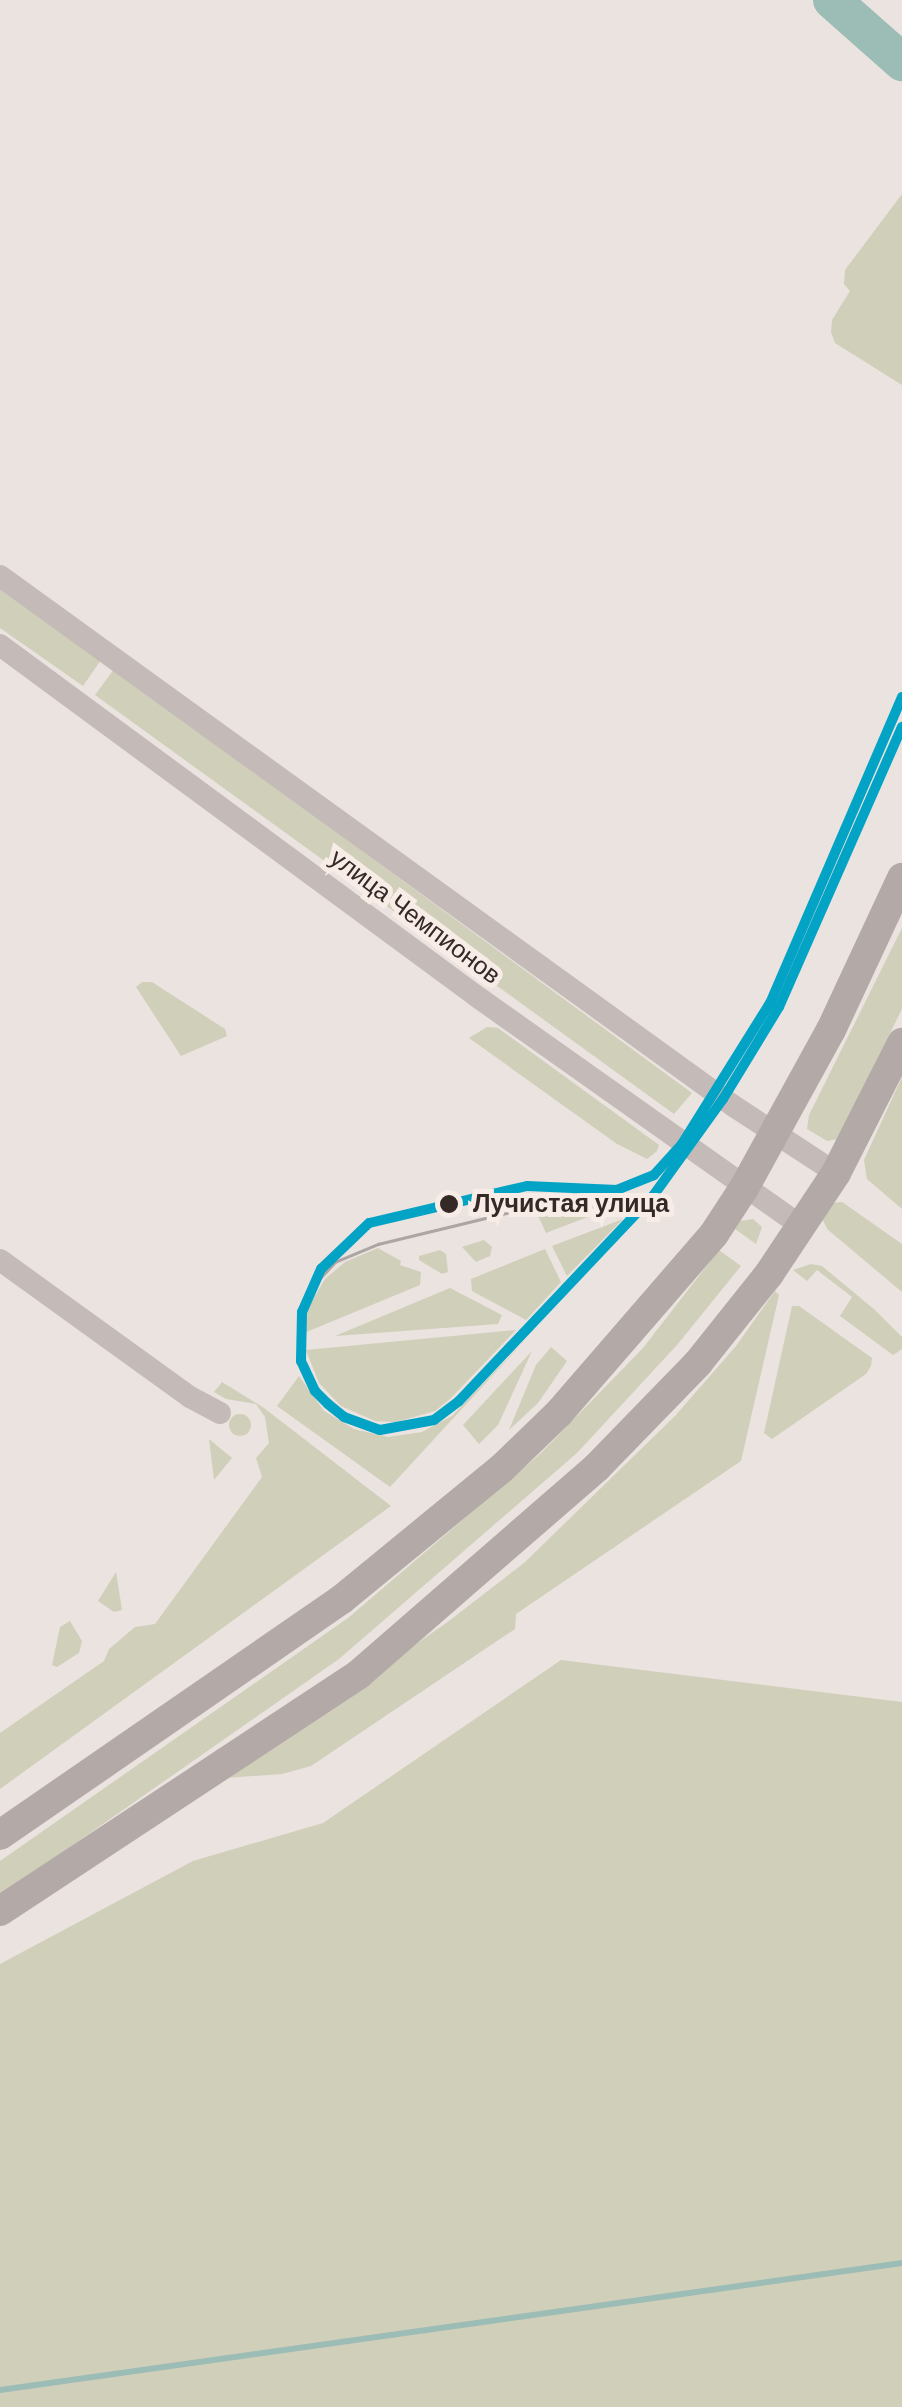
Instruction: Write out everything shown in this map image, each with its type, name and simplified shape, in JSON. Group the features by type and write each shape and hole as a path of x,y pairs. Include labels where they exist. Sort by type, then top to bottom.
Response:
{"main road":[{"path":"0,1835 342,1599 501,1469 626,1340 714,1234 777,1133 902,878"},
{"path":"0,1911 359,1674 510,1547 597,1467 698,1363 802,1226 836,1173 902,1044"}],"street":[{"name":"улица Чемпионов","path":"0,576 836,1173"},
{"name":"улица Чемпионов","path":"0,645 744,1188 802,1226"},
{"path":"0,1260 190,1397 220,1413"}],"green space":[{"path":"902,194 902,385 835,343 831,332 832,320 850,291 844,284 845,270"},
{"path":"0,588 101,660 83,686 0,628"},
{"path":"114,669 692,1093 674,1114 95,695"},
{"path":"902,928 902,1009 838,1139 827,1141 807,1129 809,1115"},
{"path":"152,982 225,1029 227,1036 181,1056 136,987"},
{"path":"487,1027 498,1028 659,1145 657,1151 647,1159 617,1144 469,1038"},
{"path":"902,1077 902,1209 867,1179 864,1160"},
{"path":"623,1192 611,1208 546,1233 536,1211"},
{"path":"842,1202 902,1244 902,1292 827,1229 821,1216 832,1203"},
{"path":"623,1219 567,1276 552,1246"},
{"path":"753,1219 762,1227 756,1244 735,1229 740,1221"},
{"path":"484,1240 492,1247 490,1256 476,1262 462,1247"},
{"path":"378,1248 401,1261 400,1265 421,1272 420,1285 304,1333 308,1308 325,1279 345,1262"},
{"path":"545,1249 561,1282 526,1320 472,1291 471,1279"},
{"path":"440,1250 446,1254 448,1272 442,1274 419,1260 419,1256"},
{"path":"719,1250 741,1266 677,1345 577,1453 339,1659 0,1896 0,1861 348,1618 541,1453 643,1348"},
{"path":"811,1264 822,1266 875,1310 902,1337 902,1349 893,1355 840,1316 852,1297 817,1270 807,1281 793,1270"},
{"path":"450,1288 502,1315 498,1324 335,1336"},
{"path":"775,1291 779,1295 741,1461 516,1614 515,1629 311,1766 282,1774 225,1778 449,1621 524,1563 675,1416 736,1346"},
{"path":"792,1306 799,1306 872,1358 871,1366 866,1374 772,1439 764,1433"},
{"path":"516,1330 435,1411 396,1422 375,1421 341,1406 319,1383 306,1350"},
{"path":"527,1338 390,1487 277,1406 299,1376 324,1411 354,1429 388,1437 422,1432 452,1416"},
{"path":"551,1347 567,1361 538,1403 509,1430 536,1365"},
{"path":"532,1351 498,1425 479,1444 463,1425"},
{"path":"222,1382 264,1408 391,1506 0,1789 0,1733 104,1661 109,1649 135,1627 155,1624 262,1477 256,1458 269,1443 265,1417 256,1404 226,1399 214,1392"},
{"path":"236,1414 244,1414 251,1425 244,1436 236,1436 229,1429 229,1421"},
{"path":"209,1439 232,1458 214,1480"},
{"path":"116,1572 122,1610 114,1612 98,1601"},
{"path":"70,1621 82,1641 79,1653 57,1667 52,1665 60,1627"},
{"path":"561,1660 902,1702 902,2407 0,2407 0,1964 193,1861 323,1823"}],"waterway":[{"path":"832,0 902,62"},
{"path":"0,2390 902,2263"}],"tram line":[{"path":"308,1291 335,1262 378,1244 602,1190"}],"transit line":[{"path":"902,697 770,1003 682,1144 654,1175 617,1190 527,1186 369,1223 321,1269 302,1312 301,1361 315,1391 328,1404 344,1417 380,1430 434,1420 459,1401 653,1196 723,1099 779,1007 902,727"}],"place":[{"name":"Лучистая улица","path":"449,1204"}]}
